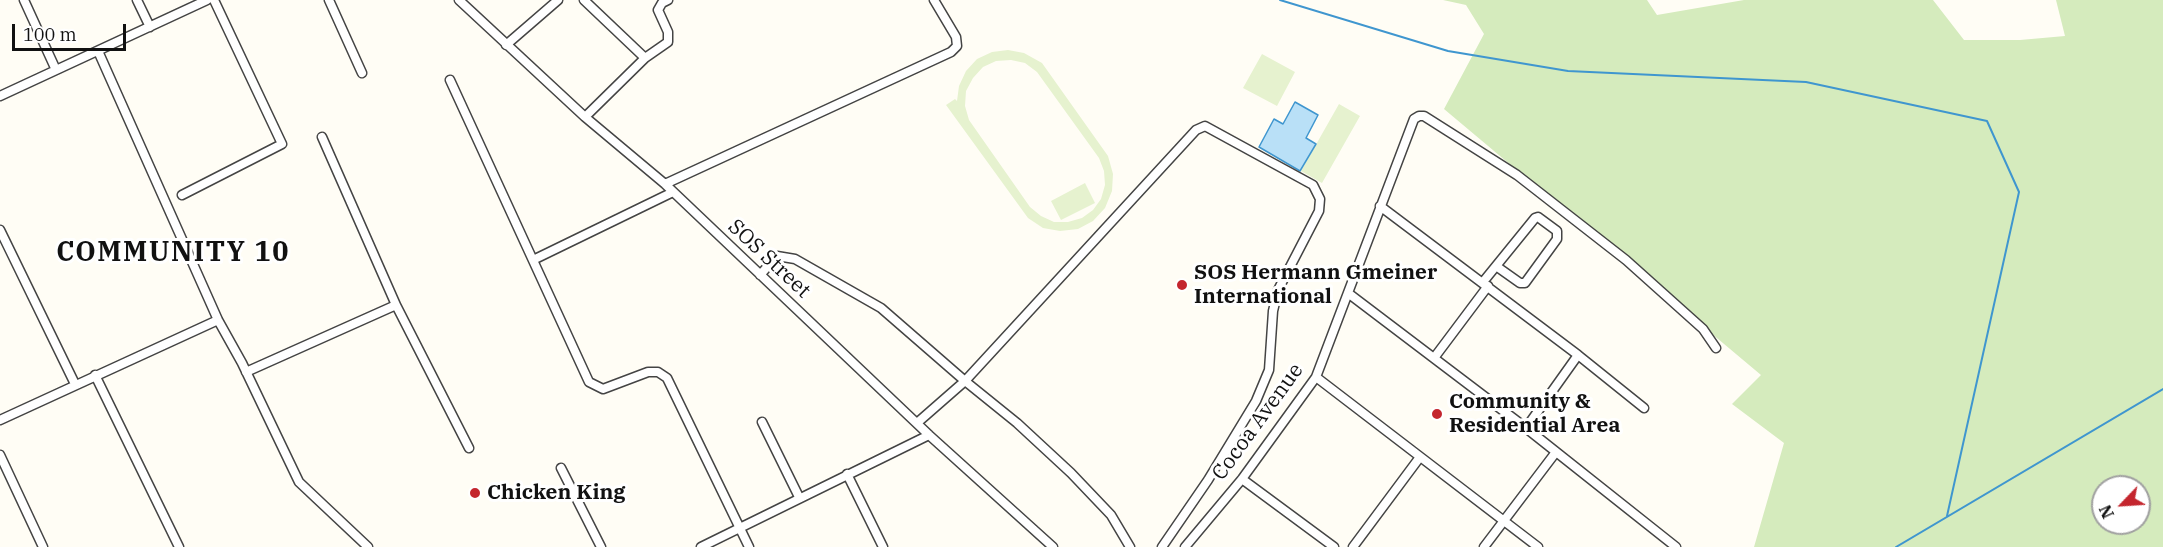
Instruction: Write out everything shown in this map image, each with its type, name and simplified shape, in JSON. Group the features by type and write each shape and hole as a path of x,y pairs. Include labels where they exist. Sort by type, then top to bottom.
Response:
{"street":[{"path":"24,0 56,70"},
{"path":"137,0 150,27"},
{"path":"0,96 207,0"},
{"path":"182,195 282,144 214,0"},
{"path":"329,0 362,73"},
{"name":"SOS Street","path":"459,0 585,117 673,192 929,435 1053,547"},
{"path":"506,45 558,0"},
{"path":"584,0 645,58"},
{"path":"585,117 645,58 668,42 669,38 658,10 662,3 668,0"},
{"path":"664,184 951,52 957,46 956,37 934,0"},
{"path":"98,51 218,320 299,482 368,547"},
{"path":"450,80 589,382 603,389 648,372 658,372 667,378 749,547"},
{"name":"Cocoa Avenue","path":"1185,547 1242,479 1316,377 1414,119 1424,116 1517,175 1617,253 1703,329 1716,348"},
{"path":"917,423 965,381 1071,262 1201,127 1210,128 1313,185 1320,199 1319,211 1278,290 1273,311 1269,370 1256,401 1162,547"},
{"path":"322,137 396,305 469,448"},
{"path":"533,260 673,192"},
{"path":"1380,206 1486,284 1644,408"},
{"path":"1434,358 1496,266 1535,218 1538,217 1557,231 1557,239 1525,283 1520,283 1496,266"},
{"path":"0,230 75,384"},
{"path":"760,275 777,256 781,255 795,259 881,308 1017,423 1084,487 1111,514 1130,547"},
{"path":"1348,293 1526,428 1676,547"},
{"path":"246,372 396,305"},
{"path":"0,420 218,320"},
{"path":"1526,428 1578,355"},
{"path":"95,375 179,547"},
{"path":"1316,377 1538,547"},
{"path":"762,422 799,497"},
{"path":"701,547 929,435"},
{"path":"1484,547 1556,452"},
{"path":"0,455 43,547"},
{"path":"1353,547 1420,458"},
{"path":"561,468 601,547"},
{"path":"847,474 883,547"},
{"path":"1242,479 1334,547"}],"green space":[{"path":"1443,0 1647,0 1657,15 1744,0 1933,0 1964,40 2020,40 2065,36 2056,0 2163,0 2163,547 1754,547 1784,443 1732,404 1761,375 1444,109 1484,34 1466,5"},
{"path":"1008,50 1024,53 1042,63 1108,156 1113,174 1112,191 1105,208 1093,221 1078,229 1060,231 1043,228 1028,218 946,105 955,99 957,101 959,86 966,71 977,59 992,52","holes":["1011,60 1025,63 1037,72 1099,158 1104,171 1105,185 1101,199 1093,210 1082,218 1068,222 1054,222 1041,216 1030,207 969,120 965,106 966,91 973,78 983,67 996,61"]},
{"path":"1262,54 1295,72 1277,106 1243,88"},
{"path":"1339,104 1360,116 1322,183 1301,171"},
{"path":"1085,183 1095,203 1061,220 1051,201"}],"water":[{"path":"1295,102 1318,115 1306,138 1316,144 1300,171 1259,147 1274,119 1283,124"}],"waterway":[{"path":"1280,0 1448,51 1568,71 1806,82 1987,121 2019,192 1947,516"},
{"path":"1896,547 2163,389"}],"place":[{"name":"SOS Hermann Gmeiner International","path":"1182,285"},
{"name":"Community & Residential Area","path":"1437,414"},
{"name":"Chicken King","path":"475,493"}],"district":[{"name":"COMMUNITY 10","path":"173,253"}]}
